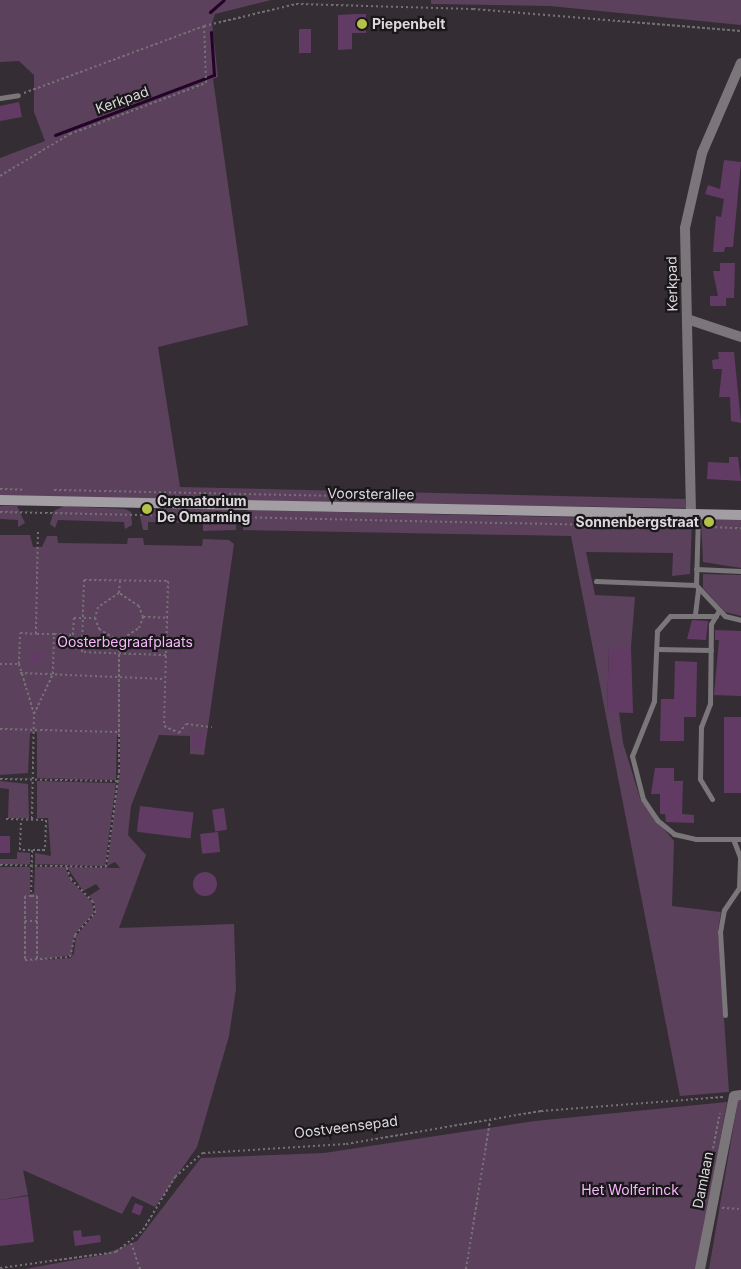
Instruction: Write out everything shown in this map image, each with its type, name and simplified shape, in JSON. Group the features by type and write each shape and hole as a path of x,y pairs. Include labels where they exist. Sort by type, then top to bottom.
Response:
{"main road":[{"name":"Voorsterallee","path":"0,500 741,515"}],"street":[{"name":"Kerkpad","path":"695,514 687,319 688,203 702,153 741,63"},
{"path":"687,319 741,338"},
{"name":"Damlaan","path":"700,1269 737,1096"}],"lane":[{"path":"0,98 18,95"},
{"path":"695,514 698,527 695,614"},
{"path":"696,569 741,571"},
{"path":"596,581 697,587 719,610 741,620"},
{"path":"712,799 700,779 711,650 716,616 719,610"},
{"path":"716,616 695,614 664,620 657,631 654,701 632,756 643,799 656,820 674,834 741,839"},
{"path":"657,649 711,650"},
{"path":"725,1015 720,932 724,910 739,888 740,857 733,839"}],"path":[{"path":"18,95 204,26 282,6 344,3 512,11 741,31"},
{"name":"Kerkpad","path":"0,176 70,134 208,79 204,26"},
{"path":"0,512 741,528"},
{"path":"36,634 38,531"},
{"path":"166,655 82,652 84,580 168,581 166,655 165,679 164,726 179,733 186,724 212,727"},
{"path":"119,593 120,580"},
{"path":"119,593 139,606 142,617 139,628 119,641"},
{"path":"119,593 98,607 95,618 99,629 119,641"},
{"path":"142,617 167,618"},
{"path":"32,820 34,714 19,673 20,633 73,635 74,618 95,618"},
{"path":"34,714 53,674 54,634"},
{"path":"0,865 106,867 117,781 119,641"},
{"path":"0,664 19,664"},
{"path":"19,673 165,679"},
{"path":"0,729 118,732"},
{"path":"0,779 117,781"},
{"path":"6,819 46,820 45,850 20,850 20,820"},
{"path":"31,896 32,850"},
{"path":"37,960 37,896 24,896 25,960 37,960 70,958 75,935 95,913 93,902 71,879 66,866"},
{"path":"25,921 37,921"},
{"name":"Oostveensepad","path":"131,1243 175,1177 203,1153 346,1144 540,1111 737,1096"},
{"path":"466,1269 490,1120"},
{"path":"712,1208 741,1209"},
{"path":"0,1268 116,1252 131,1243 140,1269"}],"green space":[{"path":"0,0 271,0 215,14 212,23 218,77 213,79 248,325 158,347 180,487 685,499 686,508 0,498 0,158 45,141 34,112 34,75 19,61 0,62"},
{"path":"431,0 741,0 741,25 550,6 431,4"},
{"path":"0,506 17,506 25,523 18,527 18,520 0,519"},
{"path":"64,506 125,509 131,512 132,525 125,529 124,522 58,520 55,528 50,524 54,511"},
{"path":"148,509 230,509 236,514 236,530 203,531 203,523 148,522 148,530 143,530 140,516"},
{"path":"250,510 692,520 690,574 672,576 673,553 586,552 595,595 635,597 631,647 609,647 607,712 619,712 623,743 641,801 674,841 672,906 721,912 718,930 729,1092 680,1096 571,536 243,530 245,512"},
{"path":"701,519 741,520 741,568 703,562"},
{"name":"Oosterbegraafplaats","path":"0,535 30,535 33,547 42,547 47,536 57,536 58,543 127,544 128,538 143,538 144,545 202,546 203,539 229,540 234,544 204,755 190,754 190,736 159,735 131,806 128,835 146,855 119,928 234,924 236,989 229,1036 197,1147 155,1207 132,1196 122,1214 23,1170 28,1195 0,1200 0,867 30,867 30,894 34,893 35,867 65,867 70,880 92,902 94,913 74,935 72,955 42,960 71,958 74,953 76,936 95,914 95,905 89,896 100,889 96,884 83,891 67,867 120,868 115,862 107,866 120,772 120,735 117,735 116,780 37,778 37,732 30,733 28,773 0,775"},
{"path":"703,574 741,575 741,616 725,612 703,588"},
{"path":"0,781 28,784 29,818 8,818 9,789 0,788"},
{"path":"37,781 116,783 105,866 35,864 35,853 51,856 48,818 37,818"},
{"path":"17,852 30,853 30,864 0,864 0,859 17,859"},
{"path":"741,1099 741,1269 709,1269 738,1100"},
{"name":"Het Wolferinck","path":"727,1102 697,1269 25,1269 102,1255 137,1241 201,1158 324,1153 535,1121"}],"building":[{"path":"366,14 366,33 352,33 352,49 338,50 338,15"},
{"path":"299,29 311,29 311,53 299,53"},
{"path":"19,102 22,117 0,121 0,106"},
{"path":"724,160 741,162 733,247 725,247 724,252 713,252 716,216 721,217 724,199 705,194 708,185 720,189"},
{"path":"720,263 735,263 734,298 726,298 726,306 710,306 710,296 718,296 713,271 720,271"},
{"path":"718,352 734,352 741,423 731,421 730,397 719,397 722,369 713,369 712,360 719,359"},
{"path":"729,457 738,457 741,481 707,479 708,462 729,463"},
{"path":"692,620 708,621 706,640 687,639"},
{"path":"715,630 741,631 741,696 714,695 719,640 715,640"},
{"path":"609,647 631,647 633,713 607,712"},
{"path":"29,651 43,651 43,661 29,661"},
{"path":"675,661 697,662 696,717 684,717 684,741 660,741 661,699 674,699"},
{"path":"724,717 741,717 741,793 724,793"},
{"path":"193,732 204,733 203,749 192,748"},
{"path":"655,768 674,768 674,781 683,781 682,814 694,815 694,823 666,822 665,814 660,814 660,794 651,794"},
{"path":"140,806 194,813 190,838 137,832"},
{"path":"224,808 227,830 215,831 212,810"},
{"path":"218,832 220,852 202,854 200,834"},
{"path":"0,836 10,836 10,853 0,853"},
{"path":"205,872 210,873 216,879 216,889 210,895 205,896 200,895 194,889 193,884 194,879 200,873"},
{"path":"28,1196 34,1242 0,1246 0,1200"},
{"path":"135,1203 143,1206 140,1216 131,1212"},
{"path":"81,1230 82,1237 100,1235 101,1242 75,1246 73,1231"}],"waterway":[{"path":"210,12 224,0"},
{"path":"55,135 214,75 211,32"}],"place":[{"name":"Piepenbelt","path":"362,24"},
{"name":"Crematorium De Omarming","path":"147,509"},
{"name":"Sonnenbergstraat","path":"709,522"}]}
